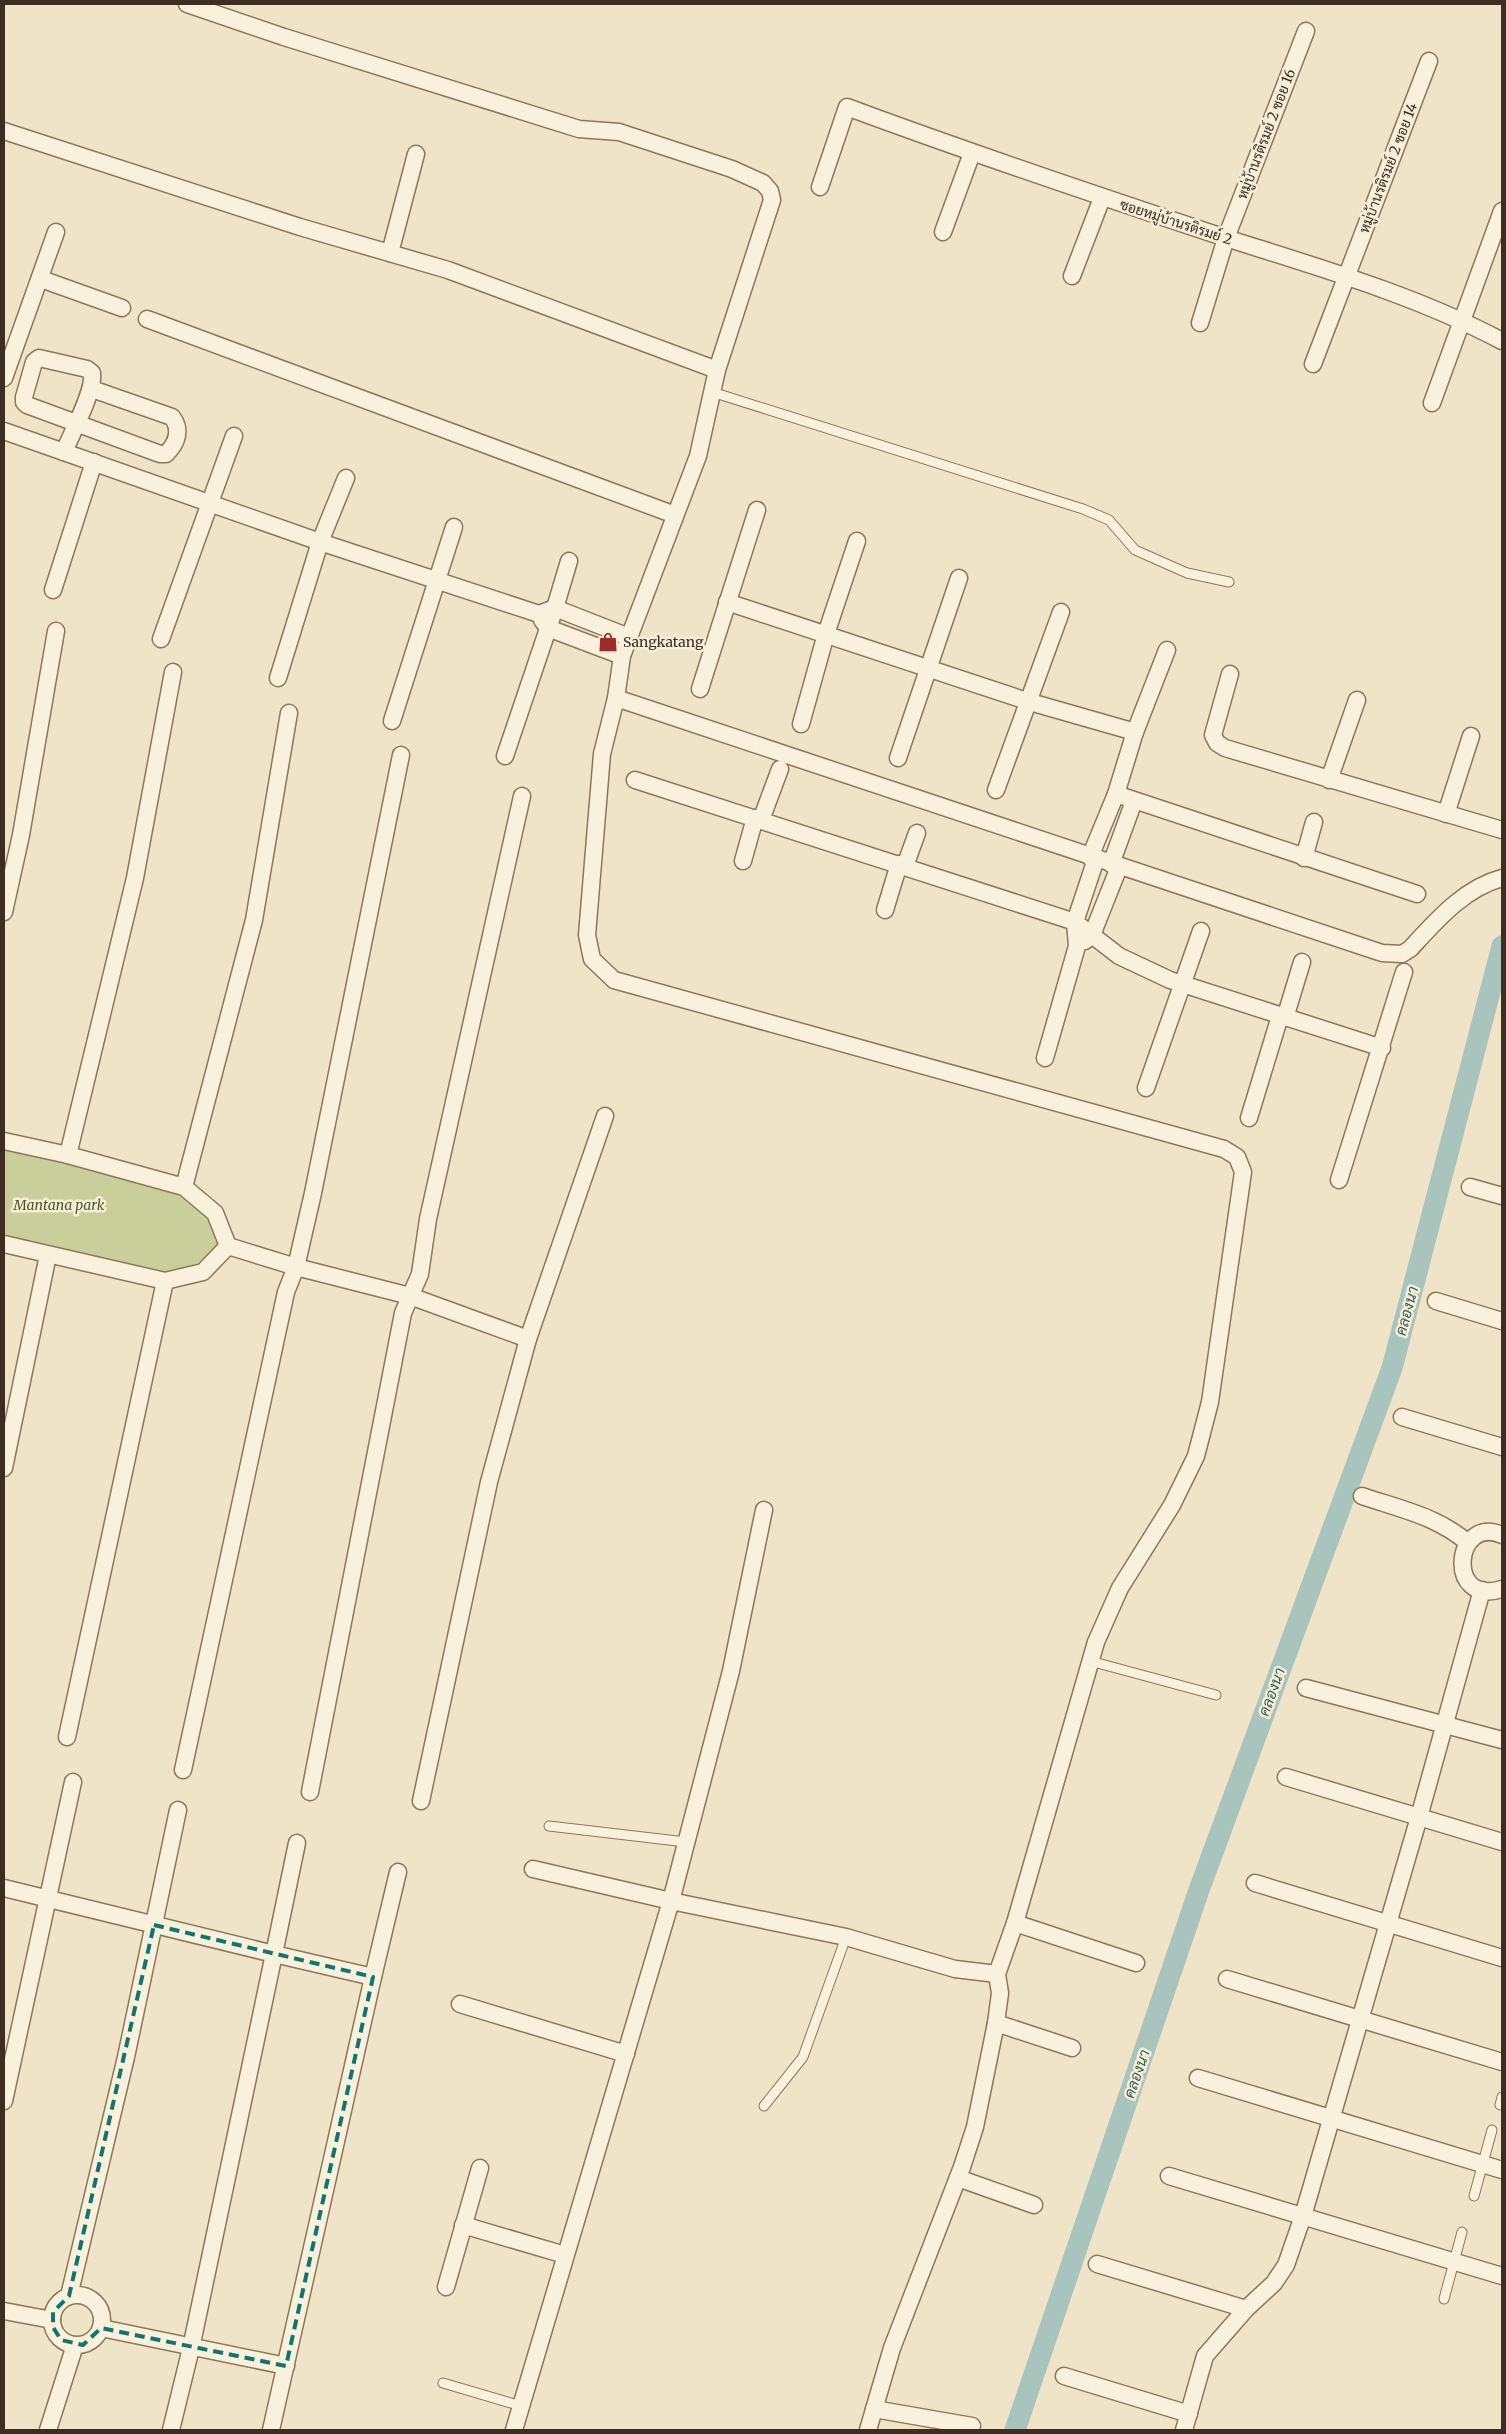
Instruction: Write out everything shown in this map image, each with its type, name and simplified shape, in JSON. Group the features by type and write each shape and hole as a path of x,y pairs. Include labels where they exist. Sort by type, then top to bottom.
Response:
{"street":[{"path":"187,4 284,37 579,128 619,132 732,169 763,183 770,191 772,200 717,370 698,456 622,656 616,698 602,754 587,934 592,959 614,980 1224,1149 1237,1157 1243,1172 1210,1402 1196,1456 1172,1505 1120,1588 1096,1642 1015,1923 997,1974 1000,1993 996,2023 975,2127 958,2178 892,2348 868,2430"},
{"name":"หมู่บ้านรติรมย์ 2 ซอย 16","path":"1200,323 1226,238 1306,31"},
{"name":"หมู่บ้านรติรมย์ 2 ซอย 14","path":"1313,364 1430,61"},
{"name":"ซอยหมู่บ้านรติรมย์ 2","path":"820,188 847,107 1102,198 1347,276 1462,320 1502,341"},
{"path":"4,132 300,227 448,270 717,370"},
{"path":"944,232 972,153"},
{"path":"390,253 416,154"},
{"path":"1072,276 1102,198"},
{"path":"1432,403 1502,211"},
{"path":"4,378 41,280 56,232"},
{"path":"41,280 122,308"},
{"path":"147,319 675,515"},
{"path":"64,452 76,422 92,389 92,373 86,369 39,358 34,362 24,402 76,422 160,454 166,454 178,435 178,425 172,417 92,389"},
{"path":"4,432 320,542 538,614 548,628 622,656"},
{"path":"161,638 234,436"},
{"path":"53,590 94,462"},
{"path":"278,678 320,542 346,478"},
{"path":"700,689 757,510"},
{"path":"392,721 454,527"},
{"path":"801,724 826,634 857,541"},
{"path":"505,756 569,561"},
{"path":"898,758 959,578"},
{"path":"727,602 1030,702 1135,732"},
{"path":"538,614 555,608 629,638"},
{"path":"996,790 1030,702 1061,612"},
{"path":"4,912 21,835 56,631"},
{"path":"1077,946 1092,935 1116,794 1135,732 1167,650"},
{"path":"68,1155 135,878 173,672"},
{"path":"1230,674 1214,735 1217,742 1225,748 1502,830"},
{"path":"616,698 1382,953 1402,954 1410,949 1458,901 1476,888 1498,879"},
{"path":"1329,780 1356,700"},
{"path":"184,1187 254,920 289,713"},
{"path":"1446,814 1471,736"},
{"path":"183,1770 286,1292 296,1267 400,755"},
{"path":"743,861 758,819 780,769"},
{"path":"635,780 1075,922 1119,956 1182,984 1382,1048"},
{"path":"1116,794 1417,894"},
{"path":"310,1792 403,1313 420,1274 428,1219 522,796"},
{"path":"1045,1058 1077,946 1075,922 1134,801"},
{"path":"1304,858 1314,822"},
{"path":"885,910 902,865 917,834"},
{"path":"1146,1088 1202,930"},
{"path":"1249,1118 1302,962"},
{"path":"1339,1180 1382,1048 1404,972"},
{"path":"421,1802 490,1482 528,1339 605,1116"},
{"path":"4,1141 68,1155 184,1187 214,1213 228,1246 296,1267 410,1296 528,1339"},
{"path":"1470,1186 1502,1196"},
{"path":"4,1244 165,1281 203,1272 228,1246"},
{"path":"4,1468 48,1255"},
{"path":"67,1737 165,1281"},
{"path":"1436,1302 1502,1321"},
{"path":"1402,1417 1502,1447"},
{"path":"1362,1496 1434,1520 1452,1529 1468,1543"},
{"path":"514,2430 671,1901 731,1671 764,1510"},
{"path":"1501,1531 1488,1532 1477,1536 1468,1543 1462,1554 1461,1565 1469,1581 1482,1590 1494,1591 1502,1589"},
{"path":"1184,2430 1204,2356 1246,2309 1274,2283 1286,2265 1303,2216 1419,1817 1482,1590"},
{"path":"1306,1688 1502,1740"},
{"path":"1286,1777 1502,1842"},
{"path":"4,2101 73,1782"},
{"path":"69,2296 126,2057 178,1810"},
{"path":"171,2430 191,2348 297,1843"},
{"path":"533,1869 671,1901 846,1937 955,1969 997,1974"},
{"path":"271,2430 372,1977 398,1872"},
{"path":"1255,1883 1502,1958"},
{"path":"4,1888 372,1977"},
{"path":"1015,1923 1136,1963"},
{"path":"1227,1979 1502,2062"},
{"path":"460,2004 626,2054"},
{"path":"996,2023 1072,2048"},
{"path":"1198,2078 1502,2170"},
{"path":"446,2287 480,2168"},
{"path":"1169,2176 1502,2276"},
{"path":"958,2178 1034,2205"},
{"path":"463,2225 566,2255"},
{"path":"1097,2264 1246,2309"},
{"path":"69,2296 84,2296 97,2305 102,2320 101,2328 91,2341 75,2345 68,2344 56,2334 52,2320 56,2305 69,2296"},
{"path":"4,2311 52,2320"},
{"path":"101,2328 286,2366"},
{"path":"48,2430 75,2345"},
{"path":"1064,2376 1189,2414"},
{"path":"874,2409 972,2426"}],"lane":[{"path":"712,392 1084,509 1109,520 1136,550 1187,573 1229,582"},
{"path":"1090,1661 1216,1695"},
{"path":"549,1826 686,1842"},
{"path":"764,2106 804,2057 846,1937"},
{"path":"1474,2196 1492,2130"},
{"path":"1444,2299 1462,2232"},
{"path":"443,2383 521,2406"}],"highlighted area":[{"path":"154,1925 373,1977 286,2366 101,2328 83,2345 61,2340 53,2327 53,2312 69,2296"}],"green space":[{"name":"Mantana park","path":"4,1141 183,1192 215,1213 220,1251 165,1281 4,1244"}],"waterway":[{"name":"คลองนา","path":"1015,2430 1199,1890 1392,1368 1502,946"}],"place":[{"name":"Sangkatang","path":"608,642"}]}
